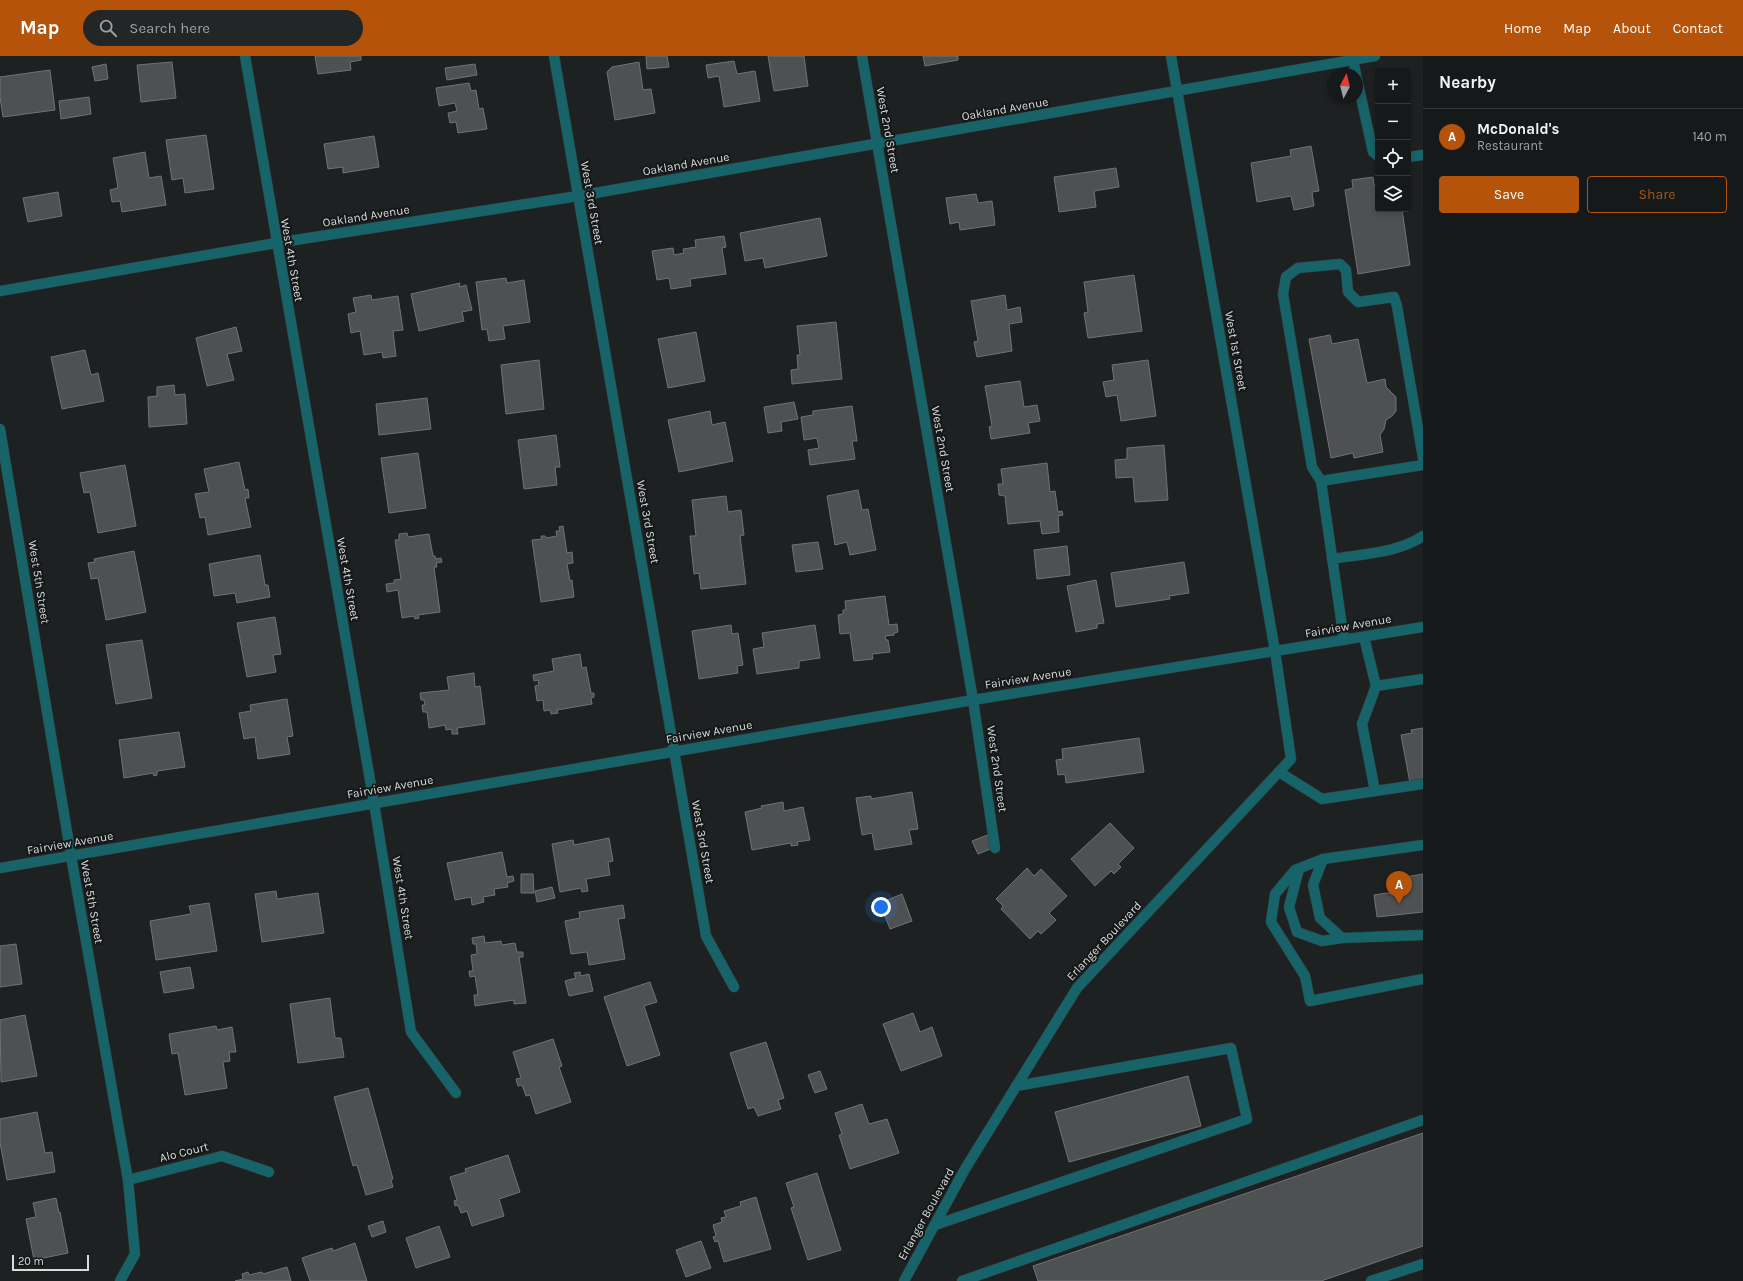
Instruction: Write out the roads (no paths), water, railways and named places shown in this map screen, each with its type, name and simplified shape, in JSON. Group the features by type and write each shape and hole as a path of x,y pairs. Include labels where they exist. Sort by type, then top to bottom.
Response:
{"street":[{"name":"West 4th Street","path":"245,56 276,243 374,803 411,1032 456,1093"},
{"name":"West 3rd Street","path":"554,56 706,936 734,987"},
{"name":"West 2nd Street","path":"862,56 973,700 995,848"},
{"name":"West 1st Street","path":"1171,56 1275,651"},
{"name":"Oakland Avenue","path":"0,291 276,243 578,196 1177,92 1375,56"},
{"path":"1353,60 1355,68"},
{"path":"1362,104 1373,152 1375,154"},
{"path":"1411,157 1423,155"},
{"path":"1344,640 1321,481 1312,467 1284,294 1286,277 1298,268 1340,264 1346,270 1348,292 1358,302 1394,297 1397,306 1423,458"},
{"name":"West 5th Street","path":"0,429 71,856 128,1180 135,1254 120,1281"},
{"path":"1321,481 1423,465"},
{"path":"1332,559 1397,548 1416,541 1423,536"},
{"name":"Fairview Avenue","path":"0,868 973,700 1423,627"},
{"path":"1364,636 1376,686 1362,724 1375,791"},
{"name":"Erlanger Boulevard","path":"904,1281 965,1169 1077,988 1291,759 1275,651"},
{"path":"1376,686 1423,679"},
{"path":"1278,772 1322,799 1423,784"},
{"path":"1423,845 1323,859 1295,870 1275,894 1271,922 1305,976 1310,1001 1423,979"},
{"path":"1323,859 1313,885 1320,918 1342,938"},
{"path":"1299,869 1289,907 1297,932 1322,941 1342,938 1423,935"},
{"path":"935,1225 1247,1119 1231,1048 1016,1086"},
{"path":"962,1281 1423,1120"},
{"name":"Alo Court","path":"128,1180 222,1156 268,1172"},
{"path":"1377,1280 1423,1264"}],"place":[{"name":"McDonald's","path":"1399,904"}]}
